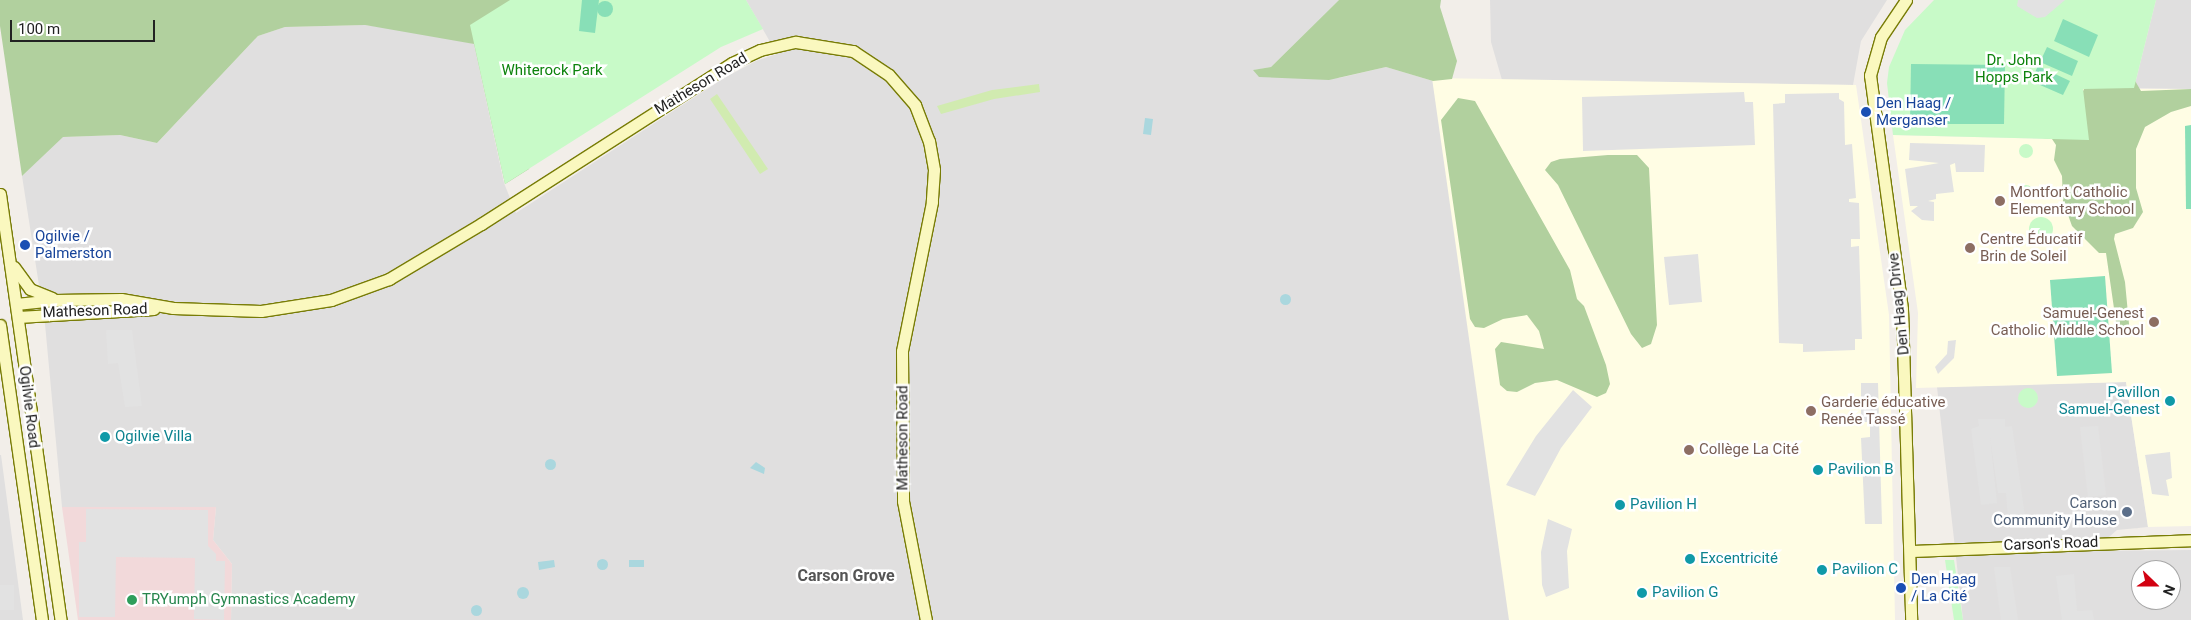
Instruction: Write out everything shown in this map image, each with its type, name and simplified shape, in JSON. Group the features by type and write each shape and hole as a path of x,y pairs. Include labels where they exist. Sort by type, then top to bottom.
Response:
{"street":[{"name":"Den Haag Drive","path":"1906,0 1881,37 1870,75 1901,303 1911,551 1911,620"},
{"name":"Matheson Road","path":"16,304 55,300 121,300 173,308 227,312 295,308 365,288 388,279 478,226 732,63 760,50 796,42 853,51 889,75 915,106 929,141 934,170 932,202 902,351 903,501 926,620"},
{"name":"Ogilvie Road","path":"0,194 12,263 60,620"},
{"path":"12,263 30,289 55,300"},
{"name":"Matheson Road","path":"18,317 173,308"},
{"name":"Ogilvie Road","path":"0,325 42,620"},
{"name":"Carson's Road","path":"1911,551 2191,540"}],"shaded area":[{"path":"746,0 1339,0 1271,67 1254,70 1339,78 1386,67 1433,81 1511,620 231,620 232,564 213,540 216,507 62,507 45,324 22,176 62,137 120,135 157,143 258,36 285,27 365,25 439,35 474,44 504,183 516,213 724,78 756,61 777,54"},
{"path":"1490,0 1887,0 1861,41 1853,85 1502,80 1491,42"},
{"path":"2018,0 2065,0 2045,17 2037,18 2017,6"},
{"path":"2156,0 2191,0 2191,89 2134,88"},
{"name":"Collège La Cité","path":"1432,78 1856,85 1889,315 1895,620 1509,620"},
{"path":"2083,89 2191,89 2191,526 2148,527 2126,382 1916,388 1918,313 1893,135 2089,140"},
{"path":"1744,92 1745,102 1753,102 1755,145 1583,151 1582,97"},
{"path":"1839,93 1839,99 1844,102 1845,145 1852,144 1856,198 1849,199 1849,202 1859,203 1860,239 1851,239 1851,247 1859,246 1862,339 1855,339 1855,350 1803,352 1803,344 1779,343 1773,104 1785,103 1785,94"},
{"path":"1910,143 1985,145 1984,172 1956,172 1955,163 1950,165 1954,192 1936,194 1936,199 1928,201 1934,202 1934,221 1922,220 1911,211 1918,206 1910,206 1905,169 1939,163 1909,160"},
{"path":"1698,254 1702,302 1669,305 1664,257"},
{"path":"106,330 132,330 142,406 125,407 118,363 108,364"},
{"path":"1956,340 1954,358 1938,374 1935,367 1947,354 1948,341"},
{"path":"2126,382 2148,527 2117,530 2093,551 2191,550 2191,620 1963,620 1937,387"},
{"path":"1861,383 1878,383 1882,524 1865,524 1861,438 1870,437 1870,422 1861,422"},
{"path":"1573,390 1592,407 1561,448 1535,496 1506,485 1536,436"},
{"path":"1978,419 2005,419 2005,427 2012,426 2025,516 2008,517 2006,493 1998,493 1990,437 1997,503 1981,505 1971,429 1979,426"},
{"path":"2098,426 2106,495 2088,497 2080,427"},
{"path":"2170,452 2172,478 2166,480 2169,496 2152,494 2145,455"},
{"path":"1,455 23,620 0,620"},
{"path":"62,507 216,507 213,540 232,564 231,620 78,620"},
{"path":"86,509 208,510 208,546 216,554 216,561 225,561 224,620 194,619 195,558 116,557 115,617 79,617 79,542 86,542"},
{"path":"1548,519 1572,529 1567,551 1569,588 1546,597 1542,585 1541,552"},
{"path":"1994,567 2010,567 2018,620 2001,620"},
{"path":"2074,574 2077,611 2092,610 2094,620 2062,620 2056,576"},
{"path":"0,585 14,585 14,610 0,610"}],"green space":[{"path":"0,0 579,0 529,169 505,184 474,44 365,25 285,27 258,36 157,143 120,135 63,137 22,176 0,26"},
{"name":"Whiterock Park","path":"510,0 746,0 763,29 721,47 505,184 470,25"},
{"path":"582,0 599,0 595,33 579,31"},
{"path":"1339,0 1441,0 1440,7 1457,61 1452,79 1433,81 1386,67 1329,80 1259,77 1253,70 1271,67"},
{"name":"Dr. John Hopps Park","path":"1934,0 2156,0 2134,88 2083,89 2089,140 1893,135 1887,83 1889,67 1905,30"},
{"path":"605,1 611,3 613,9 611,15 605,17 599,15 597,9 599,3"},
{"path":"2063,19 2098,35 2089,57 2054,41"},
{"path":"2047,47 2078,61 2072,76 2040,62"},
{"path":"1911,64 2005,65 2004,124 1910,124"},
{"path":"2038,66 2070,81 2063,95 2031,81"},
{"path":"2092,68 2134,79 2141,91 2191,89 2191,106 2171,112 2145,127 2136,149 2136,188 2143,212 2133,228 2115,234 2114,239 2125,282 2129,324 2126,332 2118,336 2106,253 2099,253 2072,226 2063,201 2062,176 2054,160 2056,145 2052,139 2013,135 2077,107"},
{"path":"1039,84 1040,92 994,99 941,114 937,106 992,90"},
{"path":"717,94 768,169 760,174 710,99"},
{"path":"1458,98 1475,101 1570,270 1577,299 1584,306 1606,365 1610,384 1606,393 1597,397 1557,380 1535,383 1517,392 1507,391 1500,385 1495,349 1501,342 1544,349 1539,331 1527,315 1503,319 1484,328 1475,327 1470,319 1441,120"},
{"path":"2191,125 2191,209 2186,209 2185,126"},
{"path":"2023,144 2029,144 2033,151 2029,158 2023,158 2019,154 2019,148"},
{"path":"1608,155 1637,155 1649,168 1657,325 1651,344 1642,348 1631,334 1558,185 1545,170 1551,162 1560,159"},
{"path":"2026,185 2031,187 2033,192 2031,197 2026,199 2021,197 2019,192 2021,187"},
{"path":"2041,217 2050,220 2053,229 2050,238 2041,241 2032,238 2029,229 2032,220"},
{"path":"2105,276 2112,373 2057,376 2050,280"},
{"path":"2028,388 2035,391 2038,398 2035,405 2028,408 2021,405 2018,398 2021,391"},
{"path":"1945,560 1954,560 1963,620 1954,620"}],"water":[{"path":"1145,118 1153,119 1151,135 1143,134"},
{"path":"1285,293 1291,299 1285,305 1279,299"},
{"path":"550,458 556,464 550,470 544,464"},
{"path":"756,462 765,468 764,474 750,468"},
{"path":"602,558 608,564 602,570 596,564"},
{"path":"554,560 555,567 539,570 538,562"},
{"path":"629,560 644,560 644,567 629,567"},
{"path":"523,587 529,593 523,599 517,593"},
{"path":"476,604 482,610 476,616 470,610"}],"place":[{"name":"Den Haag / Merganser","path":"1866,112"},
{"name":"Montfort Catholic Elementary School","path":"2000,201"},
{"name":"Ogilvie / Palmerston","path":"25,245"},
{"name":"Centre Éducatif Brin de Soleil","path":"1970,248"},
{"name":"Samuel-Genest Catholic Middle School","path":"2154,322"},
{"name":"Pavillon Samuel-Genest","path":"2170,401"},
{"name":"Garderie éducative Renée Tassé","path":"1811,411"},
{"name":"Ogilvie Villa","path":"105,437"},
{"name":"Collège La Cité","path":"1689,450"},
{"name":"Pavilion B","path":"1818,470"},
{"name":"Pavilion H","path":"1620,505"},
{"name":"Carson Community House","path":"2127,512"},
{"name":"Excentricité","path":"1690,559"},
{"name":"Pavilion C","path":"1822,570"},
{"name":"Den Haag / La Cité","path":"1901,588"},
{"name":"Pavilion G","path":"1642,593"},
{"name":"TRYumph Gymnastics Academy","path":"132,600"}],"district":[{"name":"Carson Grove","path":"846,576"}]}
